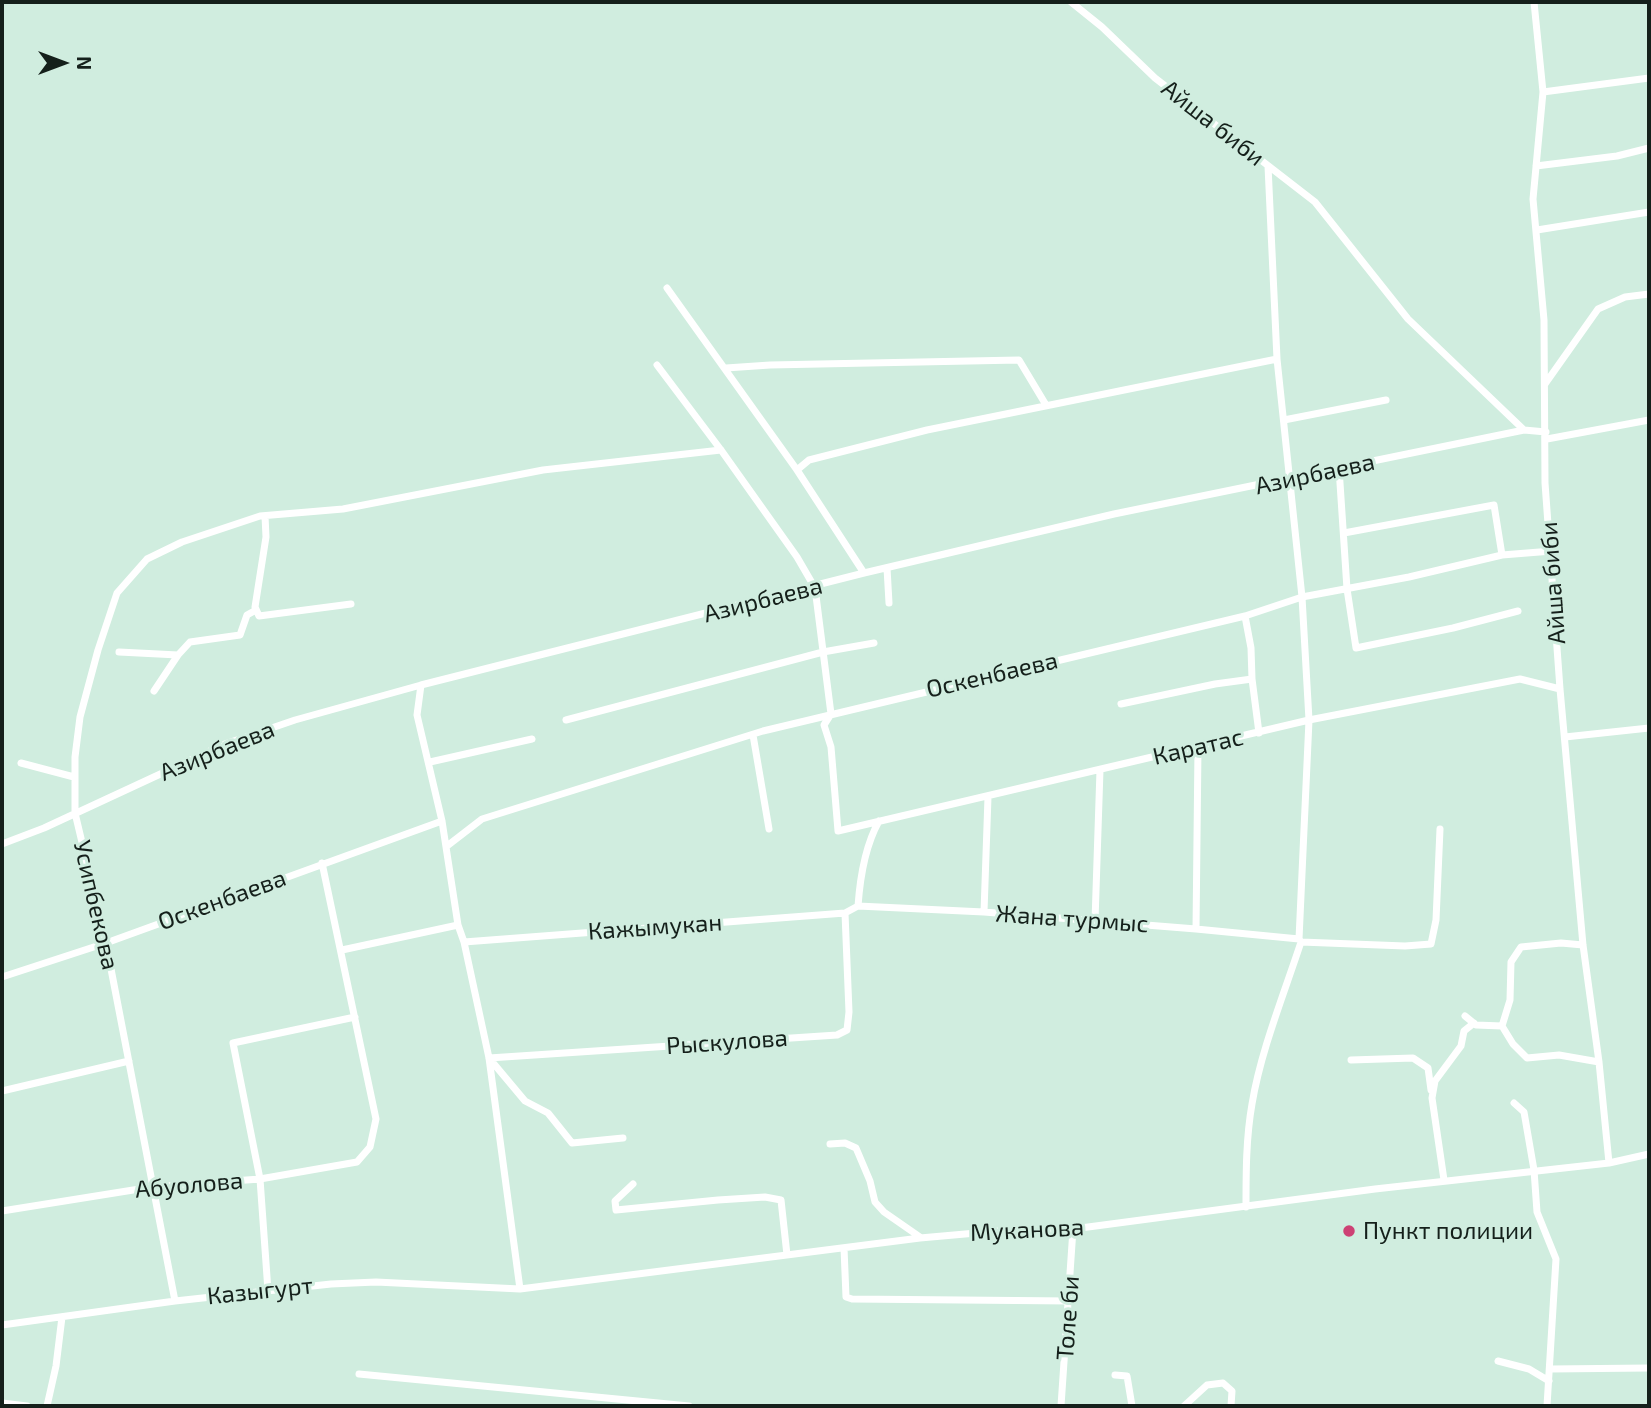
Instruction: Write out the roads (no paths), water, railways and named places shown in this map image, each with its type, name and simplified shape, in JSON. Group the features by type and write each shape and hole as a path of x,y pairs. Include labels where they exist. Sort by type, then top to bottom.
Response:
{"street":[{"name":"Айша биби","path":"1071,2 1102,27 1155,78 1315,202 1408,318 1524,430"},
{"name":"Айша биби","path":"1534,2 1542,92 1533,199 1544,320 1545,483 1583,945 1609,1163"},
{"path":"1542,92 1649,78"},
{"path":"1536,166 1617,156 1649,148"},
{"path":"1246,1207 1246,1162 1252,1104 1260,1069 1300,941 1309,720 1302,597 1277,359 1268,166"},
{"path":"1537,230 1649,212"},
{"path":"667,288 797,470 864,573"},
{"path":"1545,384 1598,309 1625,297 1649,294"},
{"path":"797,470 809,460 927,430 1277,359"},
{"path":"726,368 1019,360 1046,405"},
{"path":"657,365 797,557 815,588 831,713"},
{"path":"1284,421 1386,400"},
{"name":"Азирбаева","path":"2,844 225,744 295,720 421,685 815,588 864,573 1114,514 1524,430 1546,436 1649,420"},
{"name":"Усипбекова","path":"175,1301 106,943 75,813 74,777 80,717 117,593 147,559 182,542 265,516 343,509 543,470 721,450"},
{"path":"1339,468 1348,589 1356,648 1453,628 1518,611"},
{"path":"1344,533 1494,505 1502,555"},
{"path":"265,516 265,537 255,607 259,616 351,604"},
{"name":"Оскенбаева","path":"447,846 482,819 753,734 831,713 1245,616 1302,597 1409,577 1502,555 1552,551"},
{"path":"887,568 889,603"},
{"path":"154,691 190,642 240,635 247,615 256,610"},
{"path":"1245,616 1251,648 1259,733"},
{"path":"566,720 823,652 874,643"},
{"path":"119,652 178,655"},
{"path":"1121,704 1252,679"},
{"name":"Каратас","path":"831,713 824,725 831,747 838,831 1309,720 1520,680 1560,690"},
{"path":"421,685 417,715 430,762 447,846 458,925 489,1058 520,1289"},
{"path":"1565,737 1649,728"},
{"path":"753,734 769,829"},
{"path":"430,762 532,739"},
{"path":"1196,929 1198,748"},
{"path":"21,763 74,777"},
{"path":"1096,921 1100,770"},
{"path":"985,912 988,797"},
{"path":"858,906 860,880 871,834 879,820"},
{"name":"Оскенбаева","path":"2,977 106,943 442,821"},
{"path":"1300,941 1405,946 1431,944 1436,920 1440,829"},
{"path":"268,1291 260,1179 233,1043 355,1017 322,863"},
{"name":"Жана турмыс","path":"845,912 858,906 985,912 1196,929 1300,941"},
{"name":"Кажымукан","path":"464,942 845,912"},
{"name":"Рыскулова","path":"489,1058 837,1035 847,1030 849,1013 845,912"},
{"path":"342,950 458,925"},
{"path":"1583,945 1561,943 1521,947 1511,962 1510,1000 1502,1026 1513,1044 1527,1058 1559,1055 1599,1062"},
{"path":"1465,1016 1476,1025 1502,1026"},
{"name":"Абуолова","path":"2,1211 152,1186 260,1179 357,1162 370,1147 376,1119 355,1017"},
{"path":"1432,1098 1436,1081 1461,1046 1464,1031 1474,1023"},
{"path":"489,1058 525,1101 548,1112 572,1143 623,1138"},
{"path":"1351,1060 1413,1058 1428,1068 1444,1180"},
{"path":"2,1091 129,1061"},
{"path":"1514,1103 1524,1112 1534,1170 1537,1212 1556,1259 1547,1406"},
{"path":"830,1144 845,1143 856,1148 876,1202 903,1227 920,1238"},
{"name":"Муканова","path":"520,1289 920,1238 1010,1230 1073,1229 1444,1180 1609,1163 1649,1154"},
{"path":"632,1184 615,1201 616,1210 765,1197 781,1200 787,1255"},
{"name":"Толе би","path":"1061,1406 1073,1229"},
{"path":"844,1248 846,1297 852,1299 1070,1301"},
{"name":"Казыгурт","path":"2,1325 175,1301 331,1284 376,1282 520,1289"},
{"path":"47,1406 56,1366 62,1317"},
{"path":"1498,1362 1529,1369 1549,1381"},
{"path":"1550,1369 1649,1368"},
{"path":"359,1374 689,1406"},
{"path":"1115,1375 1127,1376 1132,1406"},
{"path":"1184,1406 1207,1385 1223,1383 1232,1391 1231,1406"},
{"path":"600,1406 601,1397"},
{"path":"2,1403 27,1406"}],"place":[{"name":"Пункт полиции","path":"1349,1231"}]}
